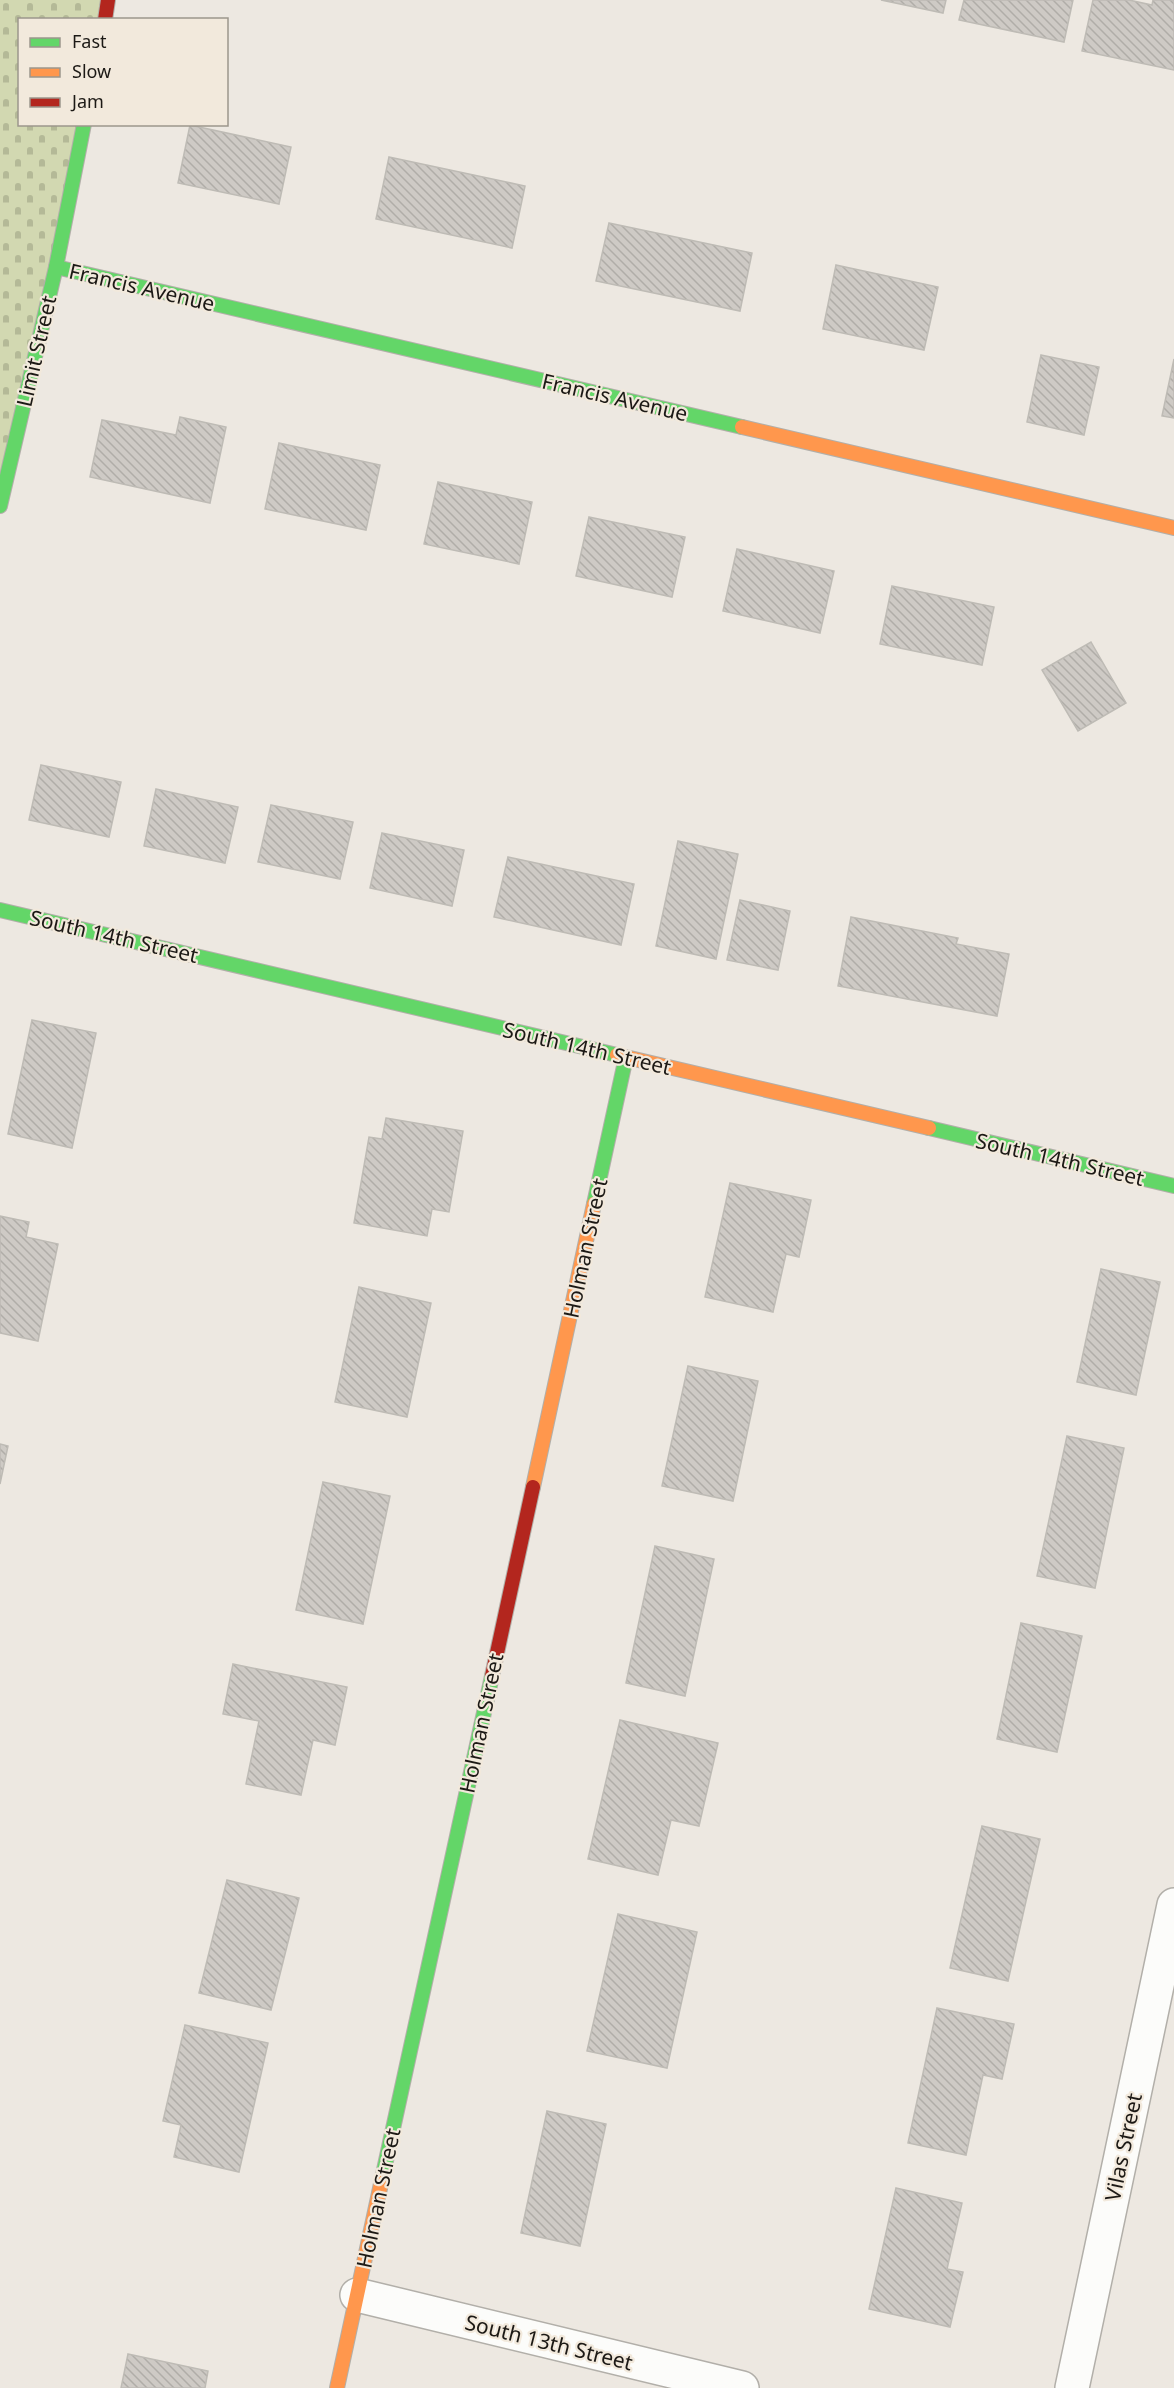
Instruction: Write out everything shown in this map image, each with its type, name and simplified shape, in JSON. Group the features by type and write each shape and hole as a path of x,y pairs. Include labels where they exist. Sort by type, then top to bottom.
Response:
{"street":[{"path":"105,18 108,0"},
{"name":"Limit Street","path":"0,506 56,267 84,126"},
{"name":"Francis Avenue","path":"56,267 1174,528"},
{"name":"South 14th Street","path":"0,910 1174,1186"},
{"name":"Holman Street","path":"337,2388 626,1058"},
{"name":"Vilas Street","path":"1072,2388 1174,1905"},
{"name":"South 13th Street","path":"357,2295 742,2388"}],"green space":[{"path":"0,0 108,0 105,18 18,18 18,126 84,126 0,506"}],"building":[{"path":"881,0 946,0 943,13"},
{"path":"964,0 1073,0 1064,42 959,20"},
{"path":"1093,0 1129,0 1152,5 1153,0 1174,0 1174,70 1082,51"},
{"path":"190,126 291,147 279,204 178,183"},
{"path":"389,157 525,186 512,248 376,219"},
{"path":"609,223 752,253 740,311 596,281"},
{"path":"836,265 938,287 924,350 823,329"},
{"path":"1041,355 1099,367 1084,435 1027,422"},
{"path":"1174,359 1174,418 1162,416"},
{"path":"180,417 226,427 210,503 90,477 102,420 176,435"},
{"path":"279,443 380,465 366,530 265,509"},
{"path":"438,482 532,502 519,564 424,544"},
{"path":"589,517 685,537 672,597 576,576"},
{"path":"737,549 834,571 820,633 723,611"},
{"path":"892,586 994,607 982,665 880,644"},
{"path":"1091,642 1126,703 1078,731 1042,670"},
{"path":"41,765 121,782 109,837 29,820"},
{"path":"156,789 238,807 225,863 144,846"},
{"path":"271,805 353,822 340,879 258,862"},
{"path":"382,833 464,850 452,906 370,888"},
{"path":"678,841 738,854 716,959 656,946"},
{"path":"508,857 634,884 621,945 494,917"},
{"path":"740,900 790,911 778,970 727,960"},
{"path":"851,917 958,938 956,944 1009,954 997,1016 838,986"},
{"path":"32,1020 96,1033 72,1148 8,1134"},
{"path":"386,1118 463,1131 449,1212 432,1209 427,1236 354,1223 369,1137 382,1139"},
{"path":"730,1183 811,1200 799,1257 786,1254 773,1312 705,1297"},
{"path":"0,1216 29,1222 26,1237 58,1244 38,1341 0,1333"},
{"path":"1101,1269 1160,1282 1136,1395 1077,1382"},
{"path":"359,1287 431,1303 407,1417 335,1402"},
{"path":"688,1366 758,1381 733,1501 662,1486"},
{"path":"1067,1436 1124,1448 1095,1588 1037,1576"},
{"path":"0,1444 8,1446 0,1484"},
{"path":"323,1482 390,1496 363,1624 296,1610"},
{"path":"655,1546 714,1559 685,1696 626,1683"},
{"path":"1021,1623 1082,1636 1057,1752 997,1739"},
{"path":"233,1664 347,1687 335,1745 313,1740 301,1795 246,1784 259,1721 223,1714"},
{"path":"620,1720 718,1743 699,1826 671,1820 658,1875 588,1859"},
{"path":"982,1826 1040,1839 1008,1981 950,1968"},
{"path":"227,1880 299,1898 271,2010 199,1993"},
{"path":"618,1914 697,1932 667,2068 587,2051"},
{"path":"937,2008 1014,2024 1002,2079 983,2075 966,2155 908,2143"},
{"path":"185,2025 268,2043 239,2172 174,2157 181,2125 163,2121"},
{"path":"547,2111 606,2124 580,2246 521,2233"},
{"path":"896,2188 962,2203 947,2269 963,2272 950,2327 869,2309"},
{"path":"128,2354 208,2371 205,2388 121,2388"}],"traffic: fast":[{"path":"0,506 56,267 84,126"},
{"path":"56,267 742,427"},
{"path":"0,910 617,1055"},
{"path":"594,1204 626,1057"},
{"path":"929,1128 1174,1186"},
{"path":"382,2179 492,1676"}],"traffic: slow":[{"path":"742,427 1174,528"},
{"path":"617,1055 929,1128"},
{"path":"533,1487 594,1204"},
{"path":"337,2388 382,2179"}],"traffic: jam":[{"path":"105,18 108,0"},
{"path":"492,1676 533,1487"}]}
